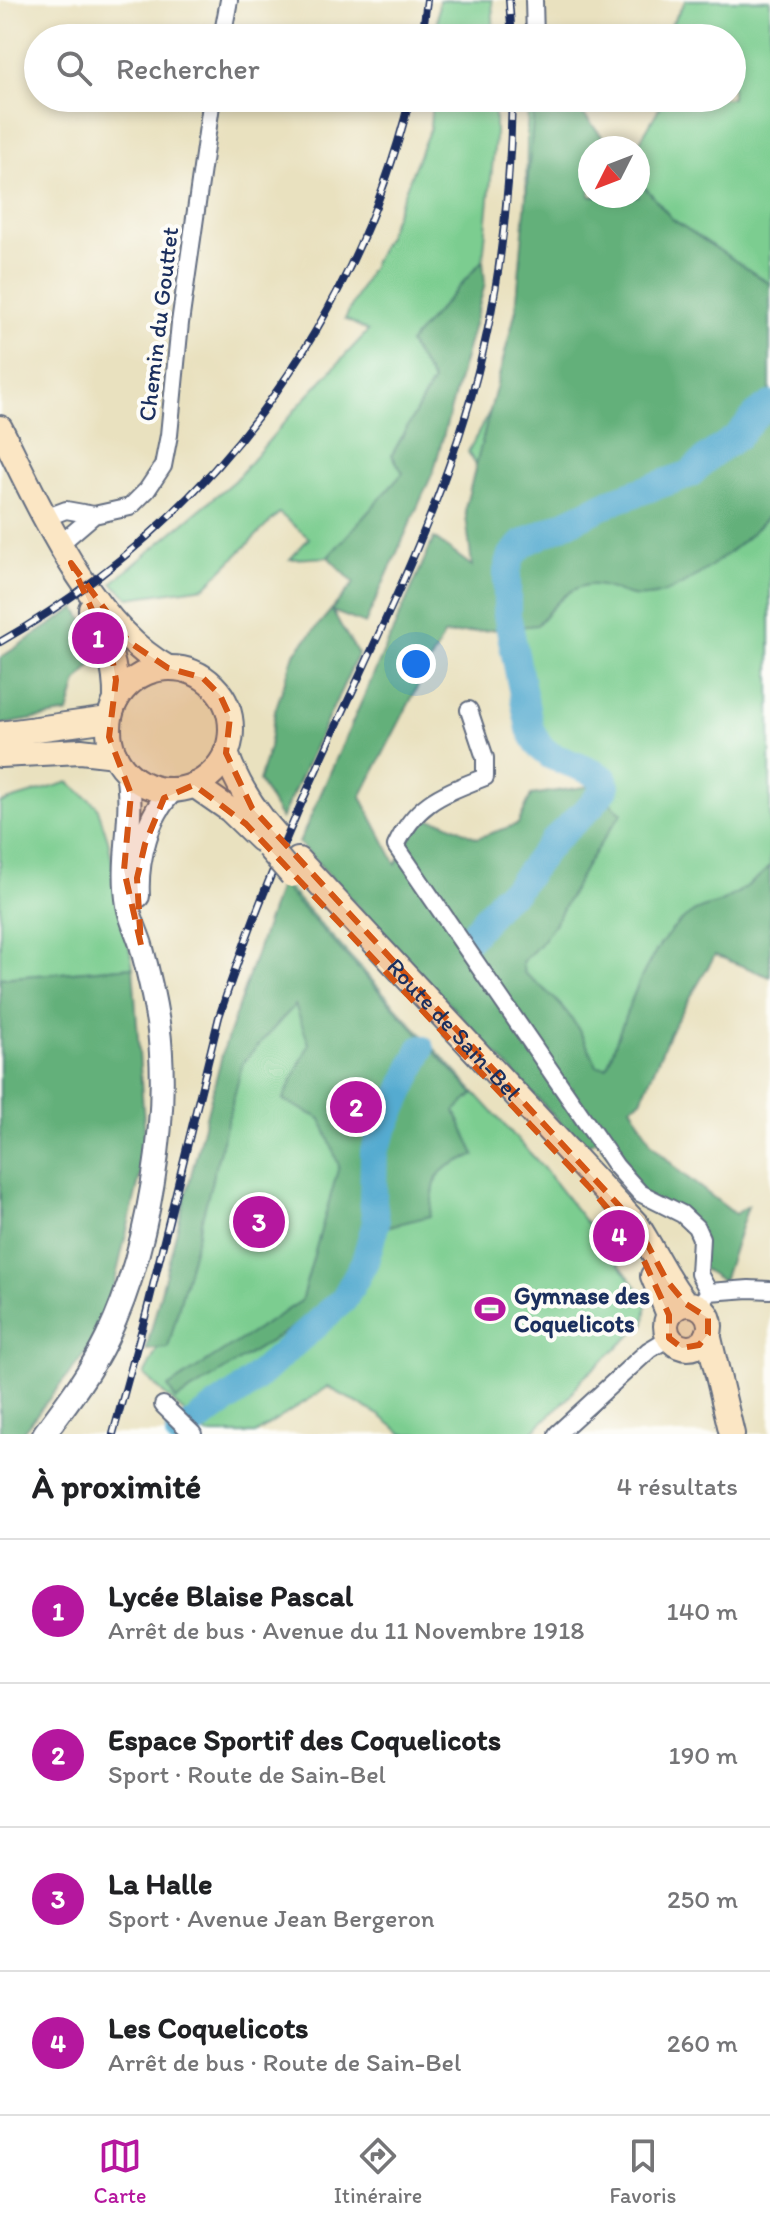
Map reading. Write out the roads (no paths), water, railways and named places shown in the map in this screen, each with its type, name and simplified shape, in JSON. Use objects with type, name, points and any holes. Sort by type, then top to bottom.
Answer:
[{"type":"main road","points":[[0,428],[65,553],[111,652],[116,680],[109,737],[121,763]]},
{"type":"main road","points":[[65,553],[122,634],[168,668]]},
{"type":"main road","points":[[0,734],[113,709],[138,677],[168,668],[192,672],[212,685],[230,717],[231,729],[226,753],[213,772],[184,788],[149,786],[121,763],[81,751],[0,755]]},
{"type":"main road","name":"Route de Sain-Bel","points":[[226,753],[252,808],[272,841],[295,868],[627,1229],[646,1262],[686,1311],[708,1318],[700,1341]]},
{"type":"main road","name":"Route de Sain-Bel","points":[[184,788],[230,810],[272,841]]},
{"type":"main road","points":[[686,1311],[677,1346],[700,1341]]},
{"type":"main road","points":[[700,1341],[720,1434]]},
{"type":"main road","points":[[700,1341],[732,1434]]},
{"type":"street","points":[[225,24],[229,0]]},
{"type":"street","points":[[534,0],[535,24]]},
{"type":"street","name":"Chemin du Gouttet","points":[[45,518],[66,510],[94,515],[130,507],[147,490],[163,466],[210,112]]},
{"type":"street","name":"Chemin du Gouttet","points":[[65,553],[94,515]]},
{"type":"street","points":[[469,710],[485,758],[485,777],[442,794],[417,812],[406,825],[396,846],[616,1166],[640,1193],[682,1214],[696,1227],[701,1238],[699,1274],[686,1311],[649,1350],[557,1434]]},
{"type":"street","points":[[44,1434],[75,1395],[108,1338],[128,1286],[154,1168],[161,1099],[161,1050],[154,999],[128,908],[124,870],[131,794],[121,763]]},
{"type":"street","points":[[141,945],[137,878],[145,844],[157,809],[184,788]]},
{"type":"street","points":[[686,1311],[749,1289],[770,1290]]},
{"type":"street","points":[[34,1434],[73,1385],[85,1376]]},
{"type":"street","points":[[163,1405],[193,1434]]},
{"type":"waterway","points":[[470,937],[503,898],[515,890],[552,842],[592,805],[606,787],[604,779],[551,756],[539,746],[530,729],[507,615],[507,571],[512,555],[524,543],[613,501],[690,474],[737,437],[757,414],[770,405]]},
{"type":"waterway","points":[[179,1434],[244,1388],[344,1299],[365,1261],[376,1222],[373,1201],[374,1151],[421,1049]]},
{"type":"railway","points":[[424,24],[427,0]]},
{"type":"railway","points":[[509,0],[511,24]]},
{"type":"railway","points":[[0,642],[75,594],[143,540],[206,479],[261,412],[310,341],[351,264],[385,183],[406,112]]},
{"type":"railway","points":[[113,1434],[146,1314],[219,1017],[230,985],[291,826],[417,548],[466,414],[486,336],[500,258],[511,112]]},
{"type":"place","name":"Lycée Blaise Pascal","points":[[98,638]]},
{"type":"place","name":"Espace Sportif des Coquelicots","points":[[356,1107]]},
{"type":"place","name":"La Halle","points":[[259,1222]]},
{"type":"place","name":"Les Coquelicots","points":[[619,1236]]},
{"type":"place","name":"Gymnase des Coquelicots","points":[[490,1309]]}]
